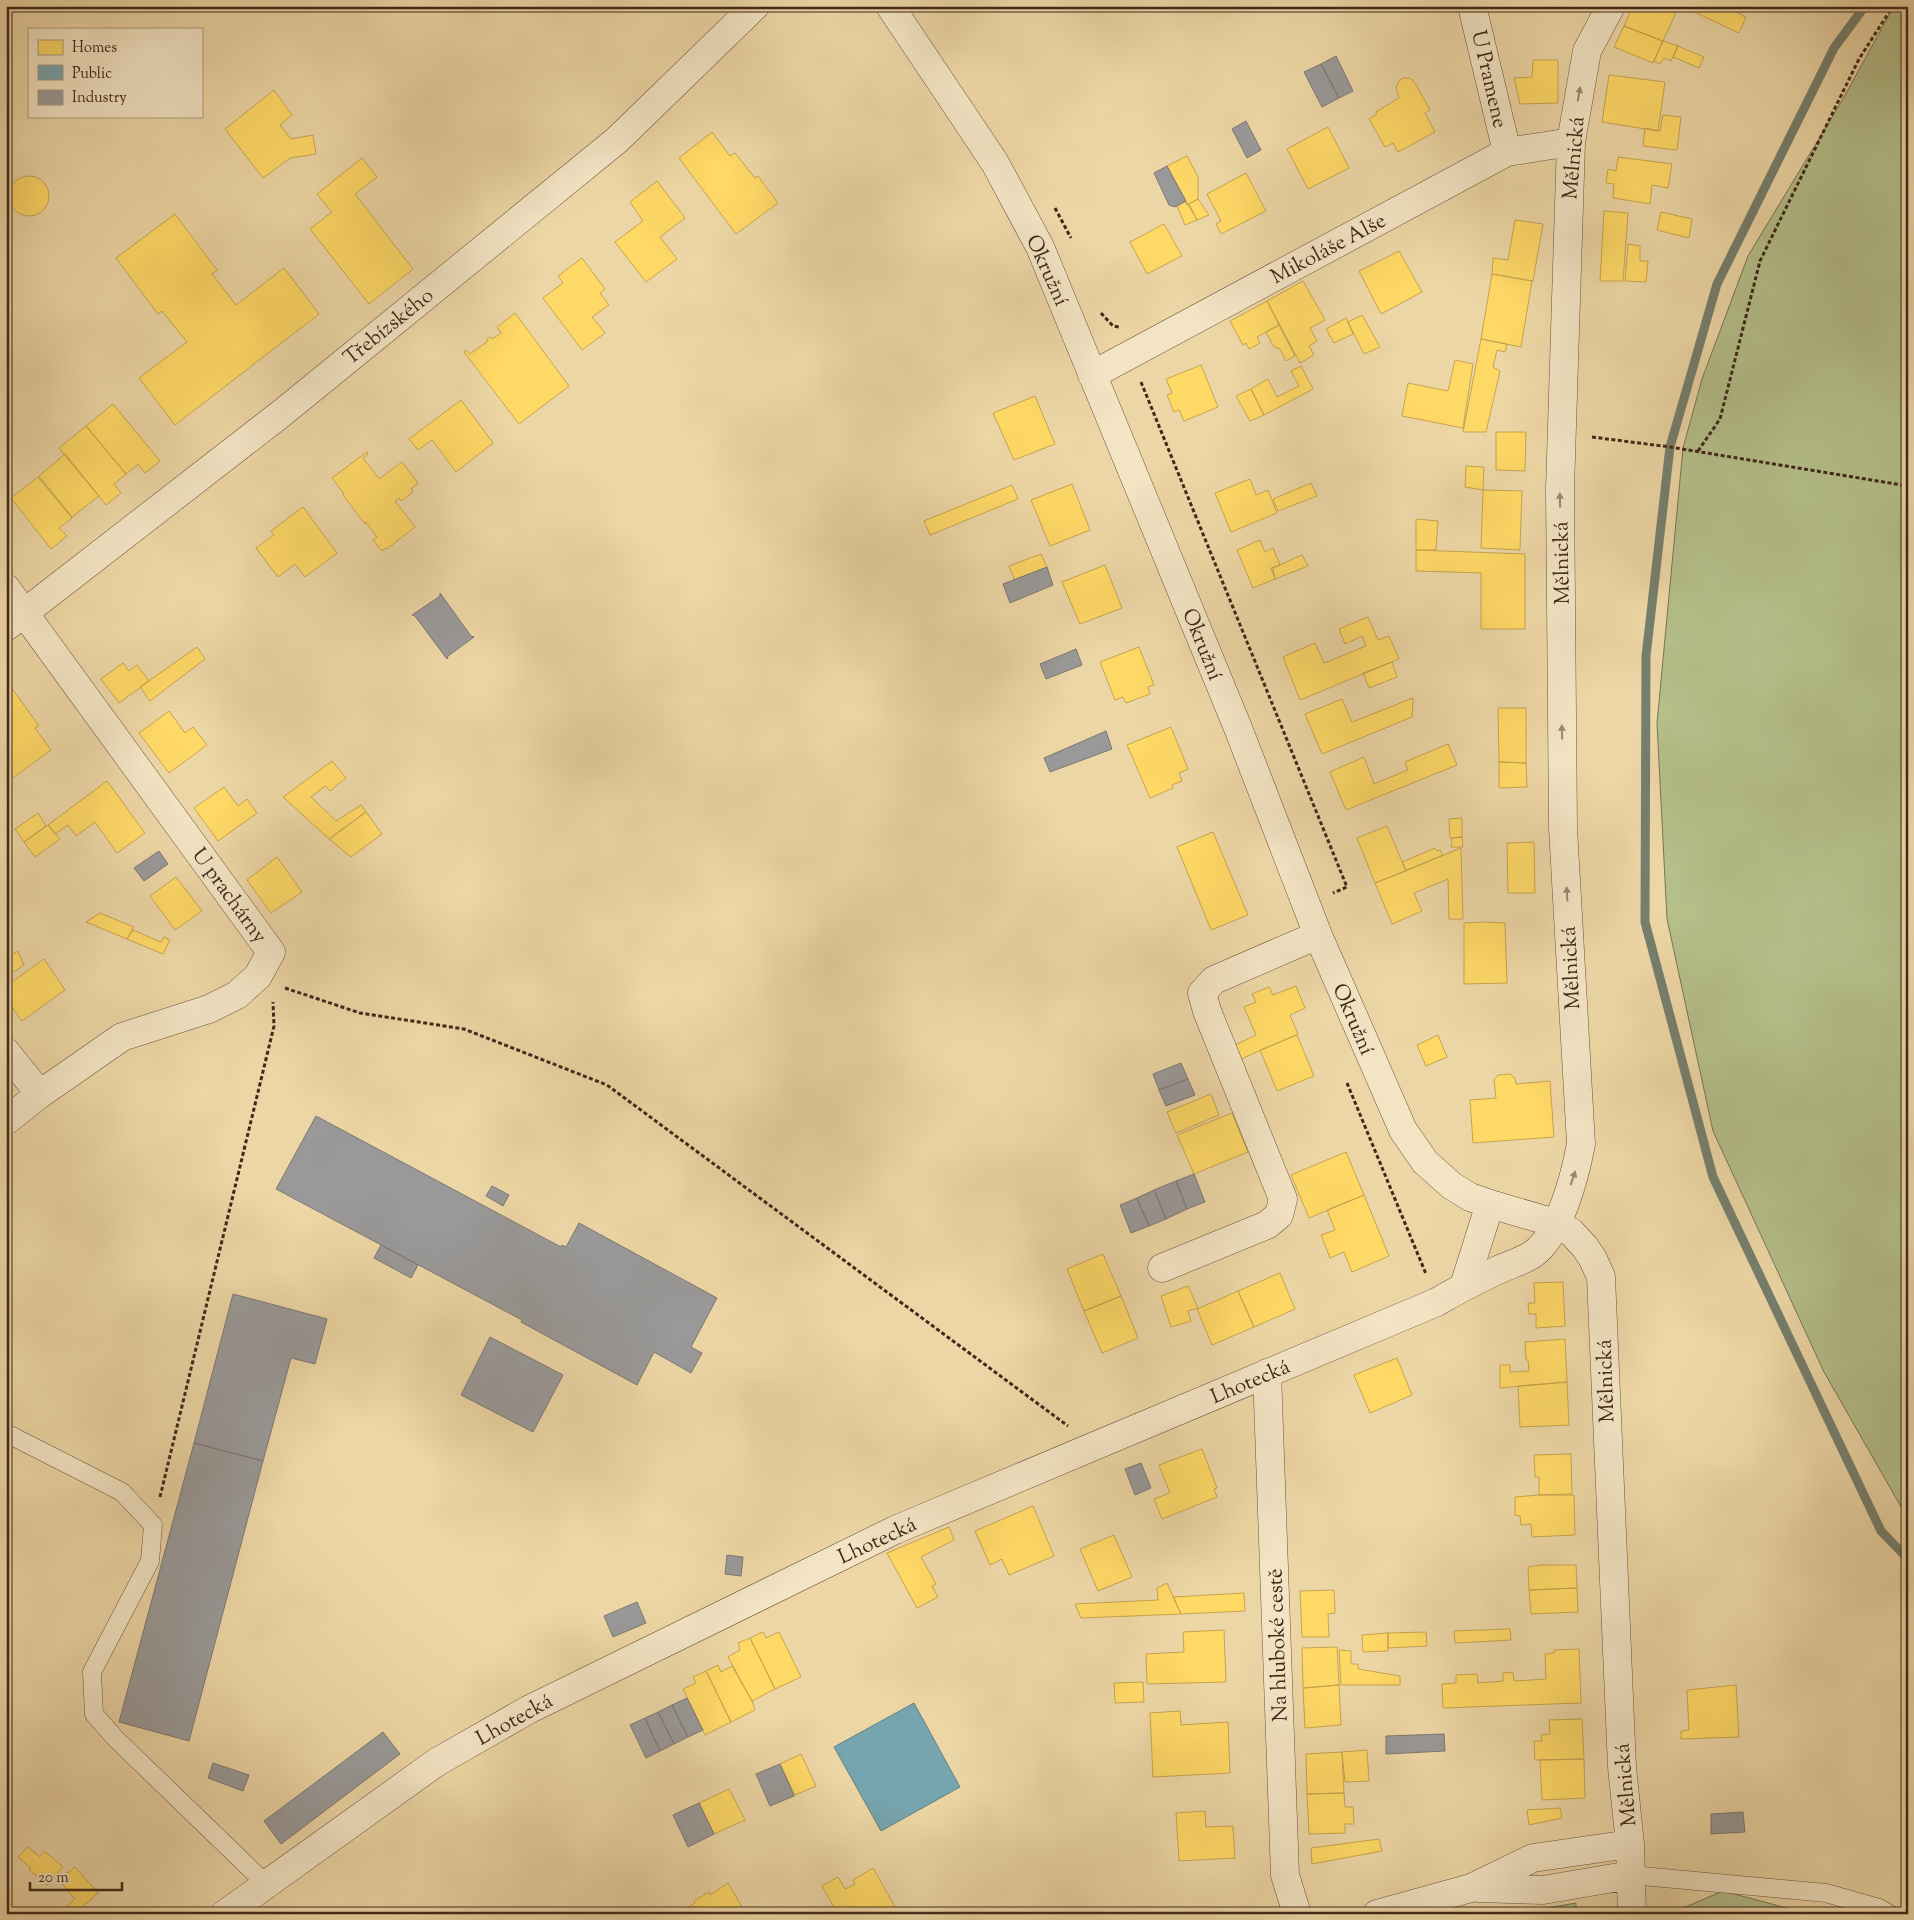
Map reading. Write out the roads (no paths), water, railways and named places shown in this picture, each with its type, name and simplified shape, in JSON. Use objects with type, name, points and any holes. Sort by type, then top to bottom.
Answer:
[{"type":"street","name":"Třebízského","points":[[16,620],[282,412],[617,140],[755,6]]},
{"type":"street","name":"Okružní","points":[[890,6],[995,163],[1040,247],[1238,728],[1318,935],[1403,1130],[1425,1162],[1452,1186],[1470,1197],[1557,1224]]},
{"type":"street","name":"U Pramene","points":[[1472,6],[1507,152]]},
{"type":"street","name":"Mělnická","points":[[1610,6],[1587,51],[1571,142],[1560,499],[1563,828],[1581,1144],[1577,1165],[1557,1224],[1571,1232],[1585,1247],[1593,1259],[1601,1278],[1622,1767],[1630,1844],[1632,1914]]},
{"type":"street","name":"Mikoláše Alše","points":[[1092,375],[1507,152],[1571,142]]},
{"type":"street","name":"U prachárny","points":[[6,588],[16,620],[271,952],[258,976],[237,995],[209,1009],[122,1038],[40,1094],[6,1121]]},
{"type":"street","points":[[1162,1268],[1267,1225],[1279,1214],[1283,1199],[1206,1011],[1202,993],[1214,980],[1318,935]]},
{"type":"street","points":[[6,1052],[40,1094]]},
{"type":"street","points":[[1464,1286],[1490,1204]]},
{"type":"street","name":"Lhotecká","points":[[225,1914],[437,1762],[528,1710],[896,1530],[1437,1302],[1464,1286],[1531,1255],[1548,1239],[1557,1224]]},
{"type":"street","name":"Na hluboké cestě","points":[[1268,1373],[1285,1875],[1297,1914]]},
{"type":"street","points":[[1377,1914],[1471,1888],[1533,1858],[1630,1844]]},
{"type":"street","points":[[1471,1888],[1543,1890],[1631,1875]]},
{"type":"lane","points":[[6,1433],[122,1492],[153,1525],[150,1561],[92,1672],[94,1714],[116,1739],[266,1884]]},
{"type":"lane","points":[[1631,1875],[1826,1893],[1879,1908],[1889,1914]]},
{"type":"waterway","points":[[1865,6],[1834,48],[1717,284],[1670,447],[1646,656],[1645,922],[1713,1177],[1881,1531],[1908,1559]]}]
